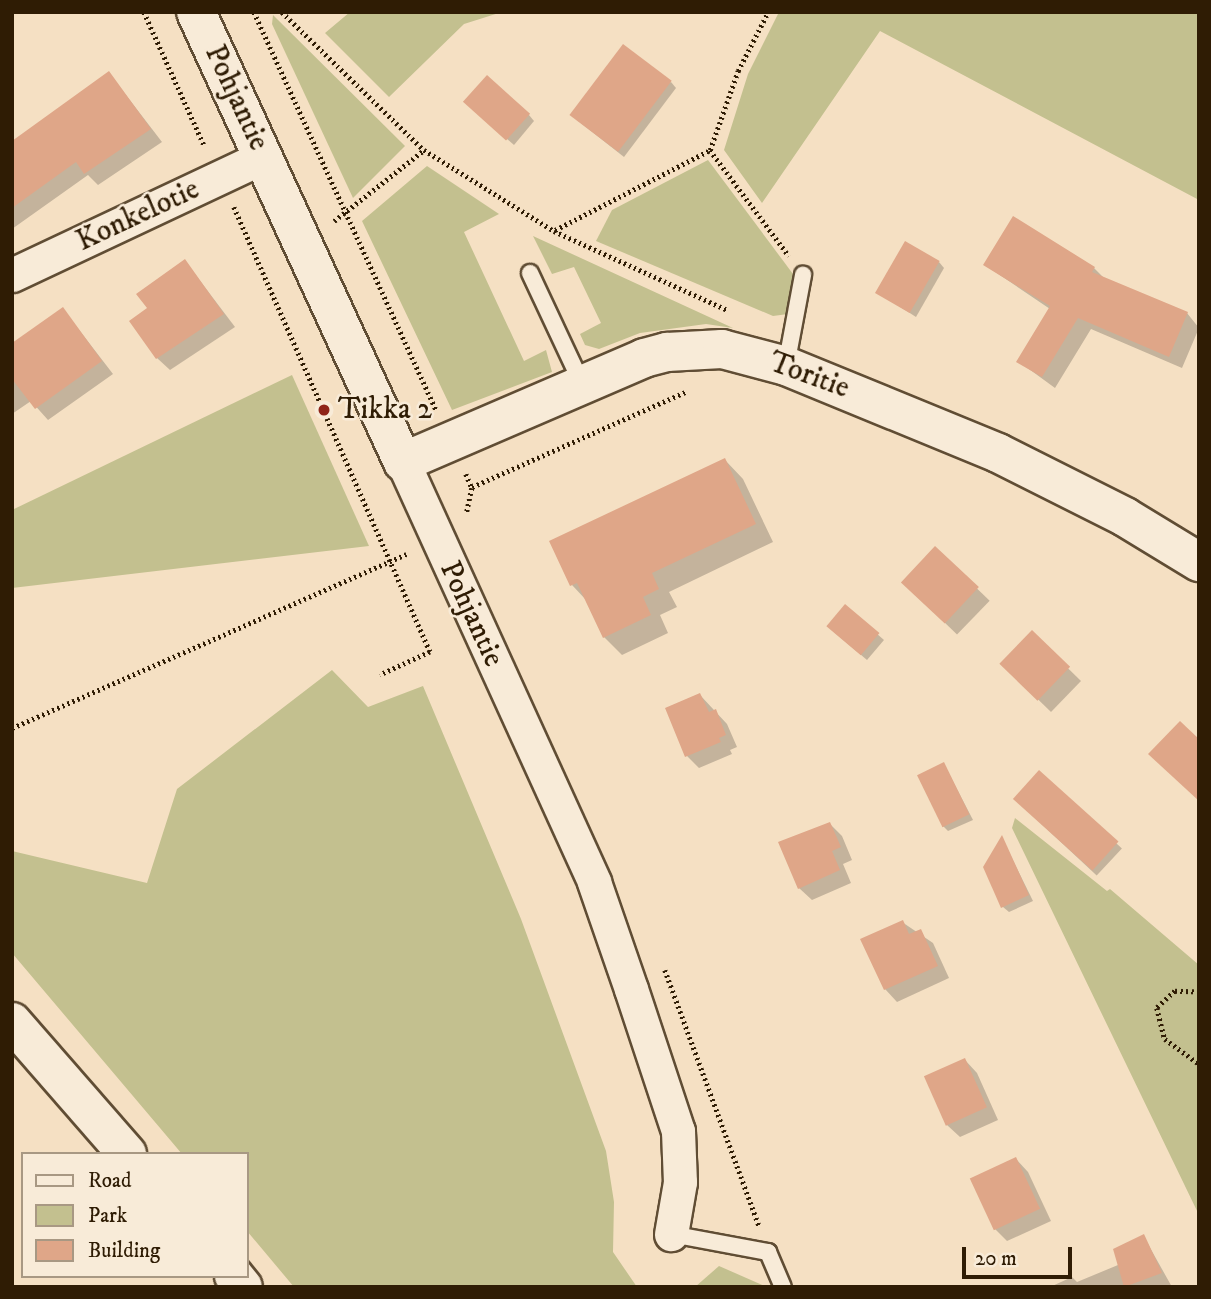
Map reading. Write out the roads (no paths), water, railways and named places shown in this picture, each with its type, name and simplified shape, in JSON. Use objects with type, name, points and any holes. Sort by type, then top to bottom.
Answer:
[{"type":"street","name":"Pohjantie","points":[[197,12],[594,882],[678,1131],[680,1182],[671,1234]]},
{"type":"street","name":"Konkelotie","points":[[12,275],[263,157]]},
{"type":"street","name":"Toritie","points":[[402,462],[581,382],[644,358],[692,349],[722,349],[786,366],[998,453],[1125,517],[1199,562]]},
{"type":"street","points":[[12,1023],[125,1152]]},
{"type":"lane","points":[[530,273],[581,382]]},
{"type":"lane","points":[[786,366],[803,275]]},
{"type":"lane","points":[[671,1234],[768,1252],[783,1287]]},
{"type":"place","name":"Tikka 2","points":[[324,410]]}]
